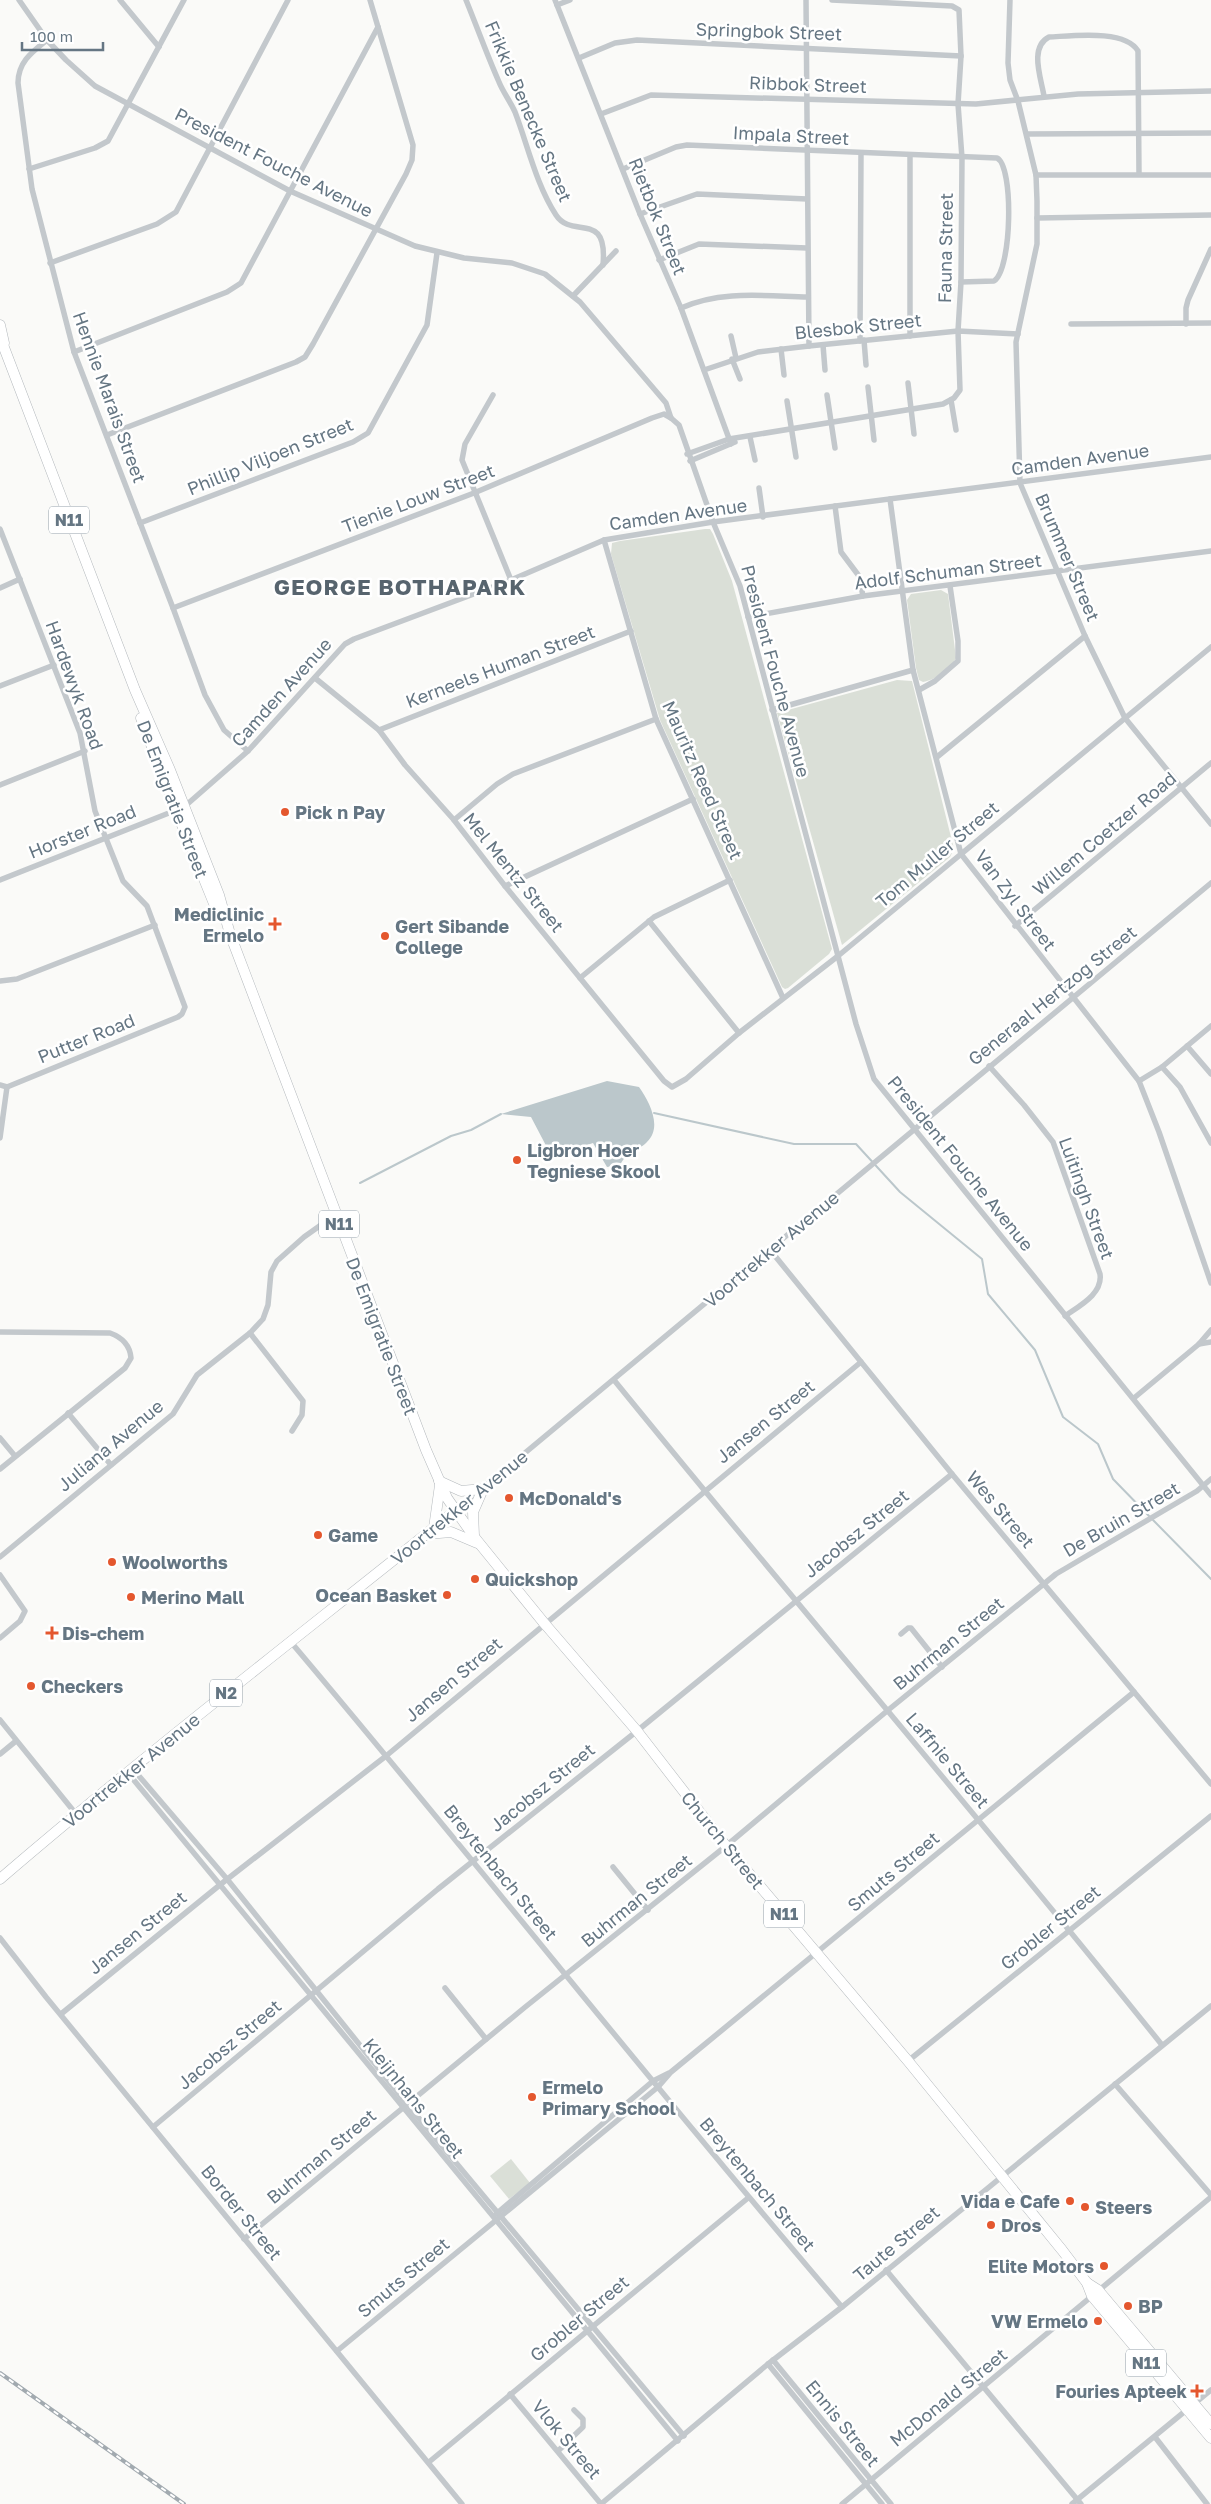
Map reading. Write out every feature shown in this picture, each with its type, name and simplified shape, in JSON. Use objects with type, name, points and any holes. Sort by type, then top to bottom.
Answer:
[{"type":"highway","name":"De Emigratie Street","points":[[0,325],[5,349]]},
{"type":"highway","name":"De Emigratie Street","points":[[0,337],[180,808],[219,917],[230,934],[335,1215],[440,1482],[455,1511]]},
{"type":"highway","points":[[424,1535],[452,1532],[478,1541],[473,1512],[483,1489],[461,1491],[440,1482],[434,1528]]},
{"type":"highway","name":"Voortrekker Avenue","points":[[0,1878],[290,1641],[455,1511]]},
{"type":"highway","name":"Church Street","points":[[455,1511],[544,1623],[637,1731],[726,1846],[908,2061],[1095,2293],[1191,2407],[1211,2438]]},
{"type":"highway","name":"Church Street","points":[[1191,2407],[1211,2424]]},
{"type":"street","name":"President Fouche Avenue","points":[[19,0],[47,40],[84,78],[128,106],[211,147],[290,191],[374,229],[436,253],[533,268],[545,274],[574,296],[666,403],[672,418],[679,425],[690,461],[713,522],[740,586],[871,1073],[877,1084],[913,1129],[1134,1398],[1211,1495]]},
{"type":"street","points":[[120,0],[159,47]]},
{"type":"street","points":[[29,169],[104,144],[112,135],[184,0]]},
{"type":"street","points":[[50,263],[157,224],[170,216],[187,194],[288,0]]},
{"type":"street","points":[[107,435],[302,360],[313,344],[412,160],[413,144],[370,0]]},
{"type":"street","name":"Frikkie Benecke Street","points":[[466,0],[498,81],[514,112],[540,183],[556,216],[565,224],[593,229],[598,234],[604,249],[603,264]]},
{"type":"street","points":[[556,3],[570,0]]},
{"type":"street","points":[[806,0],[809,346]]},
{"type":"street","name":"Fauna Street","points":[[832,0],[956,7],[959,10],[961,19],[961,56],[958,104],[962,158],[961,282],[958,331],[960,390],[951,400]]},
{"type":"street","name":"Brummer Street","points":[[1010,0],[1008,63],[1010,80],[1018,101],[1036,175],[1037,218],[1033,265],[1016,348],[1020,482],[1085,636],[1125,718],[1211,824]]},
{"type":"street","name":"Rietbok Street","points":[[556,3],[640,214],[681,308],[730,441]]},
{"type":"street","points":[[74,352],[238,286],[252,264],[378,27]]},
{"type":"street","points":[[1044,96],[1039,72],[1039,49],[1040,43],[1049,37],[1105,36],[1121,38],[1135,46],[1138,51],[1139,174]]},
{"type":"street","name":"Hennie Marais Street","points":[[47,40],[25,59],[18,74],[29,169],[50,263],[74,352],[213,713],[224,730],[248,751]]},
{"type":"street","name":"Springbok Street","points":[[579,58],[615,44],[637,40],[961,56]]},
{"type":"street","name":"Ribbok Street","points":[[601,114],[651,95],[958,104],[1018,101],[1044,96],[1211,91]]},
{"type":"street","points":[[1026,134],[1211,134]]},
{"type":"street","name":"Impala Street","points":[[623,169],[676,147],[687,145],[910,156],[997,158],[1004,164],[1007,180],[1008,237],[1006,258],[998,278],[989,282],[961,282]]},
{"type":"street","points":[[861,153],[862,341],[866,365]]},
{"type":"street","points":[[910,156],[910,336]]},
{"type":"street","points":[[1036,175],[1211,175]]},
{"type":"street","points":[[640,214],[697,194],[807,199]]},
{"type":"street","points":[[1037,218],[1211,215]]},
{"type":"street","points":[[659,260],[699,244],[807,248]]},
{"type":"street","points":[[1186,324],[1188,300],[1211,249]]},
{"type":"street","points":[[574,296],[616,251]]},
{"type":"street","name":"Phillip Viljoen Street","points":[[140,523],[353,442],[368,433],[427,325],[436,253]]},
{"type":"street","points":[[681,308],[704,298],[731,295],[808,297]]},
{"type":"street","points":[[1071,324],[1211,323]]},
{"type":"street","name":"Blesbok Street","points":[[704,370],[758,352],[781,349],[958,331],[1018,334]]},
{"type":"street","points":[[730,336],[740,379]]},
{"type":"street","points":[[823,345],[825,370]]},
{"type":"street","points":[[781,349],[784,375]]},
{"type":"street","points":[[908,383],[914,434]]},
{"type":"street","points":[[868,387],[874,440]]},
{"type":"street","points":[[494,395],[462,452],[462,460],[511,580]]},
{"type":"street","points":[[827,395],[836,448]]},
{"type":"street","points":[[688,454],[747,437],[912,410],[943,404],[951,400],[956,430]]},
{"type":"street","points":[[787,401],[796,457]]},
{"type":"street","name":"Tienie Louw Street","points":[[173,608],[474,493],[652,418],[664,414],[672,418]]},
{"type":"street","points":[[747,437],[755,460]]},
{"type":"street","points":[[690,461],[730,441]]},
{"type":"street","name":"Camden Avenue","points":[[180,808],[248,751],[345,644],[511,580],[604,540],[713,522],[763,517],[1211,456]]},
{"type":"street","points":[[760,488],[763,517]]},
{"type":"street","name":"Van Zyl Street","points":[[890,500],[913,670],[961,854],[1072,998],[1139,1081],[1159,1132],[1211,1282]]},
{"type":"street","points":[[835,506],[842,552],[859,576],[863,596]]},
{"type":"street","name":"Hardewyk Road","points":[[0,529],[78,726],[85,751],[92,801],[106,839],[123,881],[146,903],[185,1004],[182,1014]]},
{"type":"street","name":"Mauritz Reed Street","points":[[604,540],[632,631],[656,719],[783,998]]},
{"type":"street","name":"Adolf Schuman Street","points":[[748,617],[863,596],[1058,573],[1211,552]]},
{"type":"street","points":[[0,588],[20,579]]},
{"type":"street","points":[[918,690],[935,681],[958,661],[958,641],[950,586]]},
{"type":"street","name":"Kerneels Human Street","points":[[379,730],[632,631]]},
{"type":"street","points":[[937,757],[1085,636]]},
{"type":"street","name":"Tom Muller Street","points":[[681,1083],[739,1033],[838,956],[1211,647]]},
{"type":"street","points":[[0,686],[54,665]]},
{"type":"street","points":[[772,710],[913,670]]},
{"type":"street","name":"Mel Mentz Street","points":[[315,678],[379,730],[405,765],[454,820],[505,886],[668,1086],[674,1087],[681,1083]]},
{"type":"street","points":[[454,820],[513,774],[656,719]]},
{"type":"street","points":[[0,784],[85,751]]},
{"type":"street","name":"Willem Coetzer Road","points":[[1016,926],[1211,763]]},
{"type":"street","points":[[505,886],[693,799]]},
{"type":"street","name":"Horster Road","points":[[0,880],[180,808]]},
{"type":"street","points":[[580,978],[649,921],[730,880]]},
{"type":"street","name":"Generaal Hertzog Street","points":[[913,1129],[1211,883]]},
{"type":"street","points":[[649,921],[739,1033]]},
{"type":"street","points":[[0,981],[17,979],[155,925]]},
{"type":"street","name":"Putter Road","points":[[3,1086],[182,1014]]},
{"type":"street","points":[[1139,1081],[1162,1067],[1211,1026]]},
{"type":"street","points":[[1187,1046],[1211,1074]]},
{"type":"street","name":"Luitingh Street","points":[[989,1066],[1024,1105],[1053,1142],[1100,1274],[1097,1290],[1066,1316]]},
{"type":"street","points":[[1162,1067],[1180,1087],[1211,1143]]},
{"type":"street","points":[[0,1138],[3,1086]]},
{"type":"street","name":"Voortrekker Avenue","points":[[455,1511],[771,1251],[913,1129]]},
{"type":"street","name":"Juliana Avenue","points":[[0,1557],[169,1418],[197,1375],[250,1333],[263,1319],[267,1311],[271,1272],[277,1260],[304,1237],[335,1215]]},
{"type":"street","name":"Wes Street","points":[[771,1251],[952,1474],[1211,1784]]},
{"type":"street","points":[[1134,1398],[1199,1344],[1211,1330]]},
{"type":"street","points":[[0,1332],[106,1332],[120,1338],[129,1350],[131,1358],[125,1368],[0,1469]]},
{"type":"street","points":[[250,1333],[302,1399],[304,1411],[292,1431]]},
{"type":"street","points":[[1199,1344],[1211,1342]]},
{"type":"street","name":"Jansen Street","points":[[60,2014],[227,1879],[386,1756],[861,1362]]},
{"type":"street","name":"Laffnie Street","points":[[614,1380],[796,1602],[979,1819],[1162,2045]]},
{"type":"street","points":[[68,1414],[111,1465]]},
{"type":"street","points":[[0,1438],[15,1456]]},
{"type":"street","name":"Jacobsz Street","points":[[153,2127],[474,1861],[637,1731],[952,1474]]},
{"type":"street","name":"De Bruin Street","points":[[1045,1584],[1056,1574],[1147,1522],[1204,1486],[1211,1479]]},
{"type":"street","points":[[0,1575],[22,1605],[24,1614],[17,1624],[0,1638]]},
{"type":"street","name":"Buhrman Street","points":[[244,2239],[486,2039],[726,1846],[887,1711],[1045,1584]]},
{"type":"street","points":[[901,1634],[911,1628],[942,1667]]},
{"type":"street","name":"Breytenbach Street","points":[[290,1641],[474,1861],[748,2198],[842,2307]]},
{"type":"street","name":"Smuts Street","points":[[497,2217],[658,2087],[671,2072],[1134,1692]]},
{"type":"street","points":[[0,1720],[76,1814]]},
{"type":"street","points":[[0,1754],[16,1740]]},
{"type":"street","name":"Kleijnhans Street","points":[[131,1771],[227,1879],[404,2106]]},
{"type":"street","name":"Kleijnhans Street","points":[[131,1771],[311,1995],[497,2217],[678,2441]]},
{"type":"street","name":"Grobler Street","points":[[908,2061],[1211,1816]]},
{"type":"street","points":[[613,1867],[648,1910]]},
{"type":"street","name":"Border Street","points":[[0,1938],[60,2014],[462,2504]]},
{"type":"street","points":[[445,1988],[486,2039]]},
{"type":"street","name":"Taute Street","points":[[601,2504],[1000,2175],[1211,2006]]},
{"type":"street","name":"Smuts Street","points":[[337,2351],[488,2225],[653,2081],[671,2072]]},
{"type":"street","points":[[1115,2084],[1211,2196]]},
{"type":"street","name":"McDonald Street","points":[[842,2504],[984,2388],[1211,2196]]},
{"type":"street","name":"Grobler Street","points":[[429,2462],[748,2198]]},
{"type":"street","points":[[886,2270],[1076,2503],[1211,2390]]},
{"type":"street","name":"Kleijnhans Street","points":[[589,2329],[684,2436]]},
{"type":"street","name":"Ennis Street","points":[[771,2362],[891,2504]]},
{"type":"street","name":"Ennis Street","points":[[771,2362],[882,2504]]},
{"type":"street","name":"Vlok Street","points":[[510,2394],[601,2504]]},
{"type":"street","points":[[558,2451],[584,2426],[583,2419],[574,2410]]},
{"type":"street","points":[[1155,2437],[1206,2502],[1211,2495]]},
{"type":"shaded area","points":[[710,529],[713,534],[732,581],[832,949],[829,954],[785,989],[782,987],[660,720],[611,554],[612,543]]},
{"type":"shaded area","points":[[941,590],[948,594],[956,658],[942,673],[933,679],[923,682],[919,680],[916,668],[907,600],[911,594]]},
{"type":"shaded area","points":[[897,680],[912,681],[954,849],[950,857],[842,945],[777,713]]},
{"type":"shaded area","points":[[607,1081],[639,1087],[647,1099],[653,1114],[654,1129],[652,1136],[647,1142],[626,1156],[620,1165],[607,1167],[593,1143],[552,1157],[531,1117],[501,1114]]},
{"type":"shaded area","points":[[511,2159],[530,2183],[509,2199],[490,2176]]},
{"type":"waterway","points":[[654,1113],[794,1144],[856,1144],[900,1192],[982,1259],[988,1294],[1035,1350],[1063,1417],[1098,1444],[1113,1479],[1149,1516]]},
{"type":"waterway","points":[[360,1183],[451,1136],[471,1130],[501,1114]]},
{"type":"waterway","points":[[1153,1520],[1211,1579]]},
{"type":"railway","points":[[0,2373],[184,2504]]},
{"type":"place","name":"Pick n Pay","points":[[285,812]]},
{"type":"place","name":"Mediclinic Ermelo","points":[[275,924]]},
{"type":"place","name":"Gert Sibande College","points":[[385,936]]},
{"type":"place","name":"Ligbron Hoer Tegniese Skool","points":[[517,1160]]},
{"type":"place","name":"McDonald's","points":[[509,1498]]},
{"type":"place","name":"Game","points":[[318,1535]]},
{"type":"place","name":"Woolworths","points":[[112,1562]]},
{"type":"place","name":"Quickshop","points":[[475,1579]]},
{"type":"place","name":"Ocean Basket","points":[[447,1595]]},
{"type":"place","name":"Merino Mall","points":[[131,1597]]},
{"type":"place","name":"Dis-chem","points":[[52,1633]]},
{"type":"place","name":"Checkers","points":[[31,1686]]},
{"type":"place","name":"Ermelo Primary School","points":[[532,2097]]},
{"type":"place","name":"Vida e Cafe","points":[[1070,2201]]},
{"type":"place","name":"Steers","points":[[1085,2207]]},
{"type":"place","name":"Dros","points":[[991,2225]]},
{"type":"place","name":"Elite Motors","points":[[1104,2266]]},
{"type":"place","name":"BP","points":[[1128,2306]]},
{"type":"place","name":"VW Ermelo","points":[[1098,2321]]},
{"type":"place","name":"Fouries Apteek","points":[[1197,2391]]},
{"type":"district","name":"GEORGE BOTHAPARK","points":[[400,586]]}]
